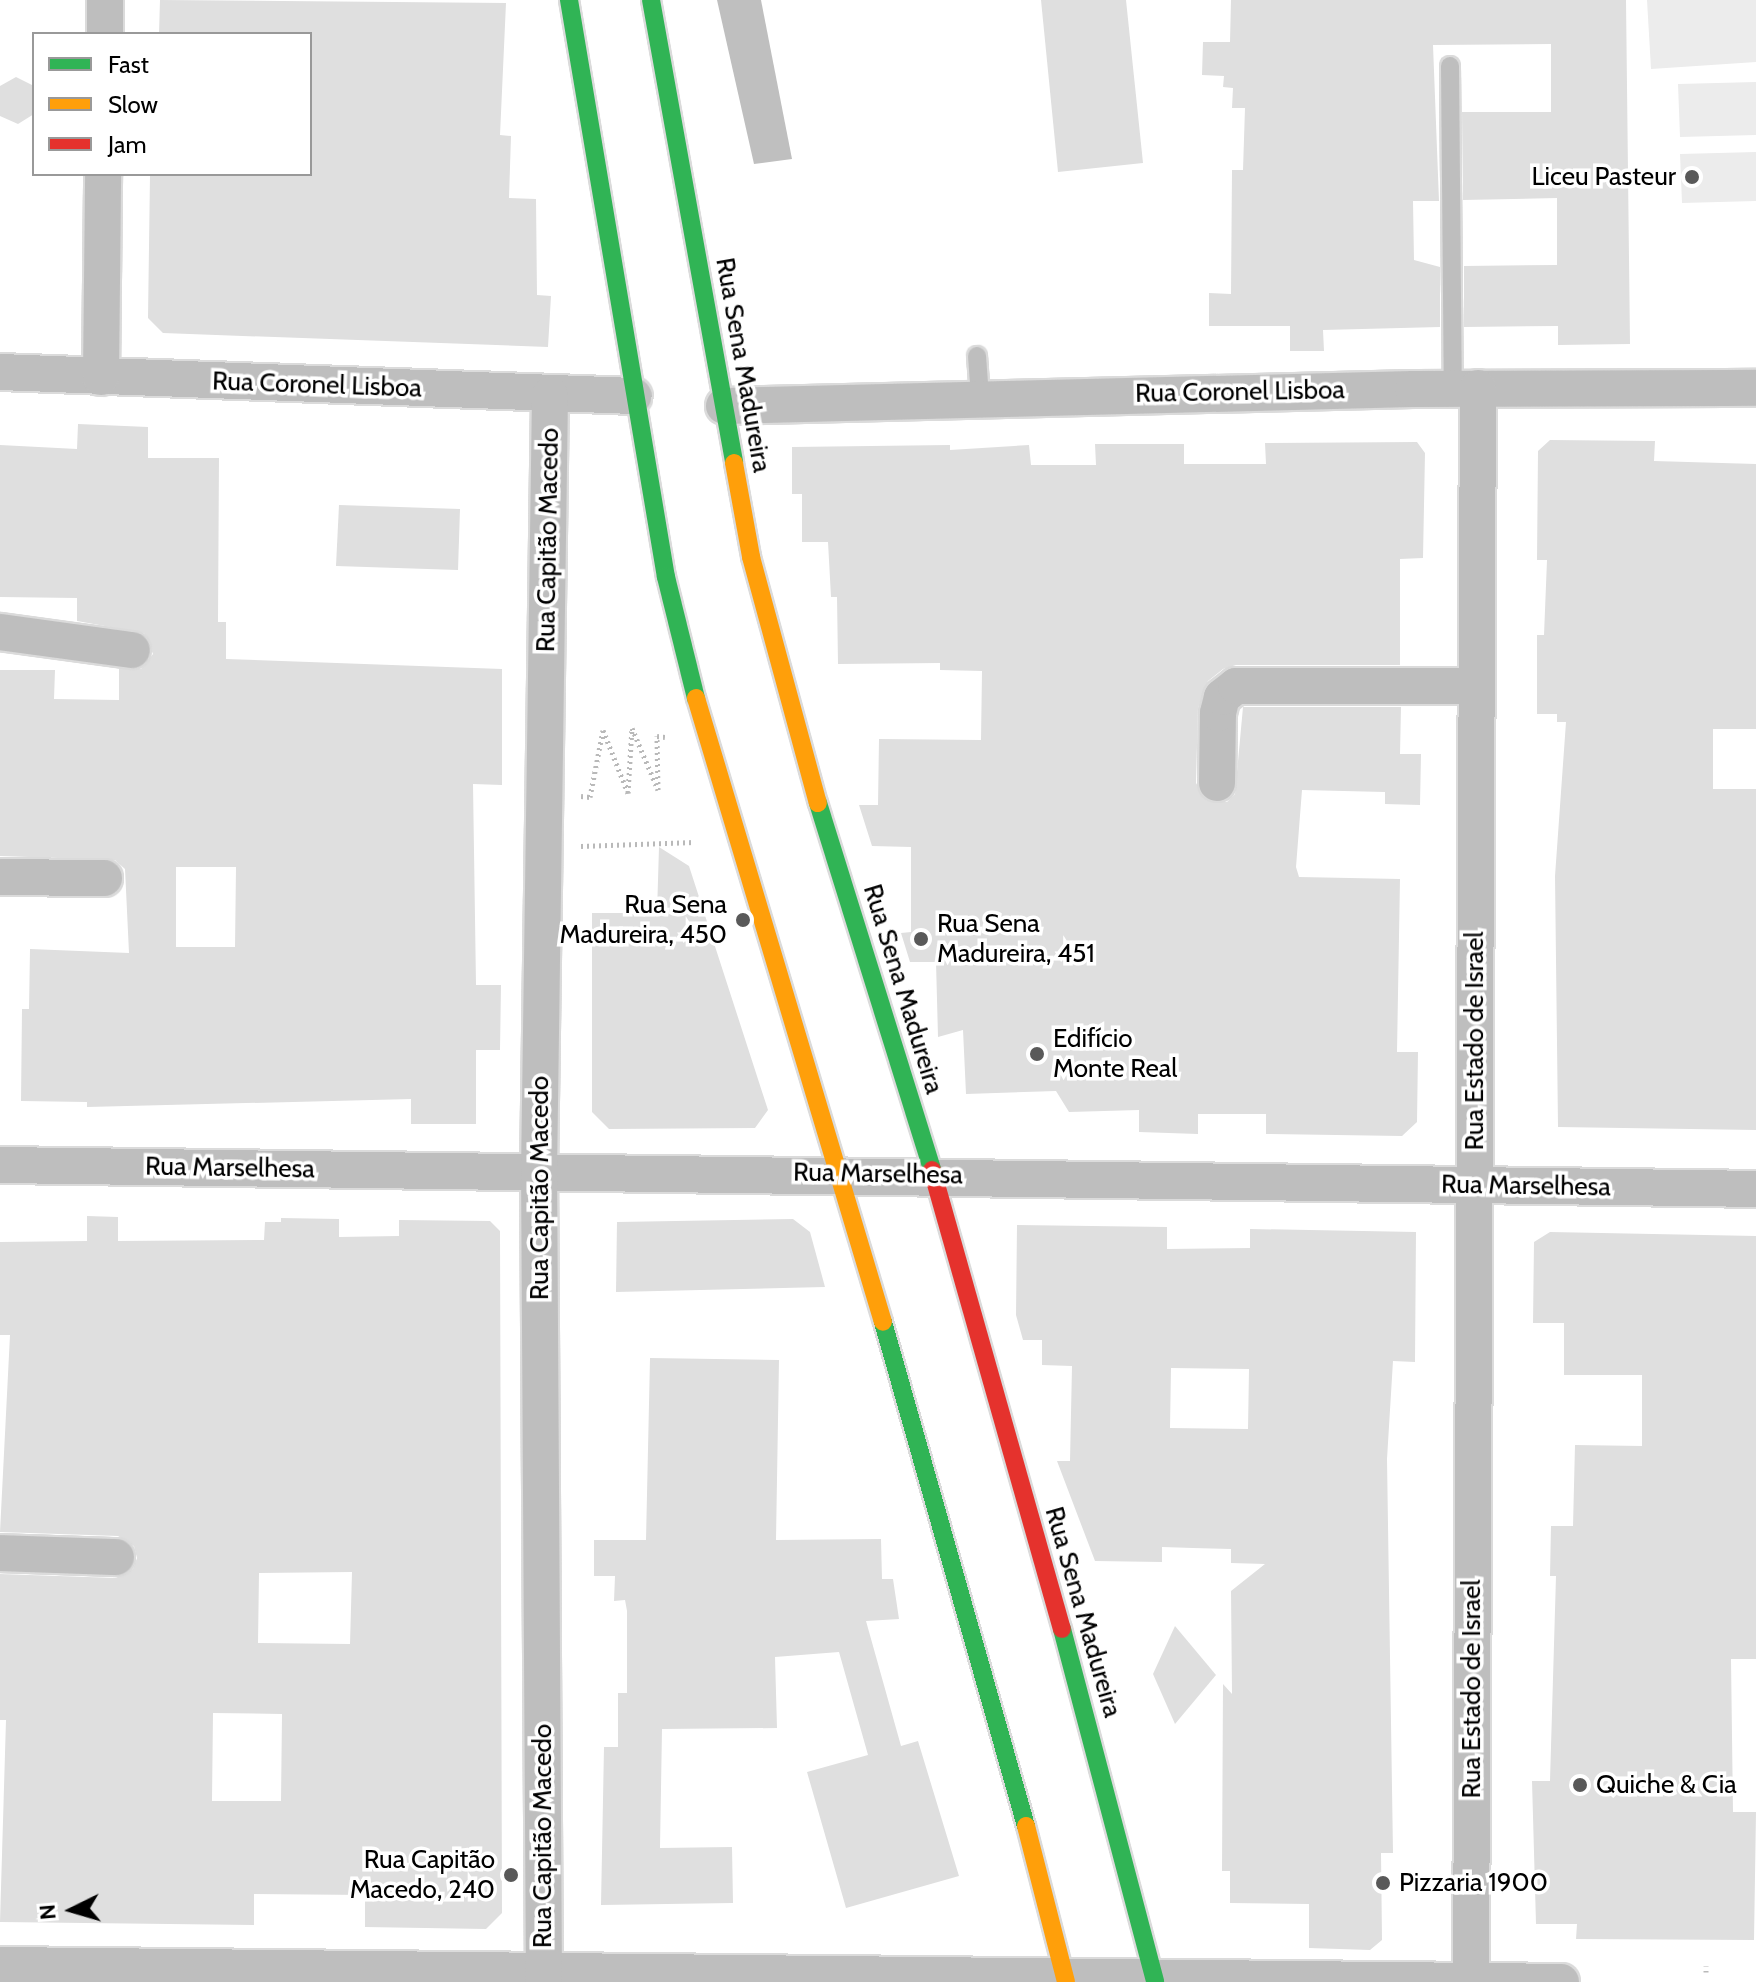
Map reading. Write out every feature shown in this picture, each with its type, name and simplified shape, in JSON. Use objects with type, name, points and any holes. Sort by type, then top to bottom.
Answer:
[{"type":"main road","points":[[569,0],[666,577],[695,695],[840,1173],[1008,1757],[1066,1981]]},
{"type":"main road","name":"Rua Sena Madureira","points":[[651,0],[751,557],[791,715],[934,1175],[1124,1850],[1155,1981]]},
{"type":"street","points":[[105,0],[105,32]]},
{"type":"street","points":[[101,377],[103,176]]},
{"type":"street","name":"Rua Coronel Lisboa","points":[[0,372],[634,396]]},
{"type":"street","name":"Rua Coronel Lisboa","points":[[724,406],[980,397],[1756,388]]},
{"type":"street","name":"Rua Estado de Israel","points":[[1466,389],[1477,686],[1471,1982]]},
{"type":"street","name":"Rua Capitão Macedo","points":[[544,1976],[539,1173],[550,395]]},
{"type":"street","points":[[0,632],[132,650]]},
{"type":"street","points":[[1217,783],[1218,713],[1222,697],[1236,686],[1477,686]]},
{"type":"street","points":[[0,877],[104,878]]},
{"type":"street","name":"Rua Marselhesa","points":[[0,1165],[539,1173],[840,1173],[1756,1189]]},
{"type":"street","points":[[0,1553],[116,1557]]},
{"type":"street","points":[[0,1965],[544,1976],[1561,1982]]},
{"type":"lane","points":[[1450,66],[1466,389]]},
{"type":"lane","points":[[977,356],[980,397]]},
{"type":"path","points":[[580,796],[590,797],[603,730],[628,793],[632,728],[658,790],[657,736],[668,737]]},
{"type":"path","points":[[580,846],[699,841]]},
{"type":"shaded area","points":[[717,0],[761,0],[792,159],[754,164]]},
{"type":"shaded area","points":[[1647,0],[1756,0],[1756,62],[1651,69]]},
{"type":"shaded area","points":[[1756,82],[1756,135],[1680,137],[1678,84]]},
{"type":"shaded area","points":[[1756,152],[1756,201],[1682,203],[1680,154]]},
{"type":"building","points":[[160,0],[506,3],[500,135],[511,136],[509,198],[536,199],[537,295],[551,296],[548,347],[163,333],[148,318],[150,176],[312,176],[312,32],[159,32]]},
{"type":"building","points":[[1041,0],[1126,0],[1143,163],[1058,172]]},
{"type":"building","points":[[1231,0],[1626,0],[1630,344],[1558,345],[1558,326],[1464,327],[1464,266],[1557,265],[1557,198],[1463,200],[1462,112],[1551,112],[1551,44],[1433,45],[1439,201],[1413,201],[1414,260],[1440,267],[1440,327],[1323,330],[1324,351],[1290,351],[1290,326],[1209,326],[1209,293],[1231,294],[1232,170],[1243,170],[1245,108],[1232,108],[1233,88],[1223,87],[1224,76],[1202,75],[1203,42],[1230,42]]},
{"type":"building","points":[[16,77],[32,85],[32,115],[18,124],[0,116],[0,86]]},
{"type":"building","points":[[78,424],[148,427],[148,458],[219,458],[218,622],[226,622],[226,659],[502,669],[502,785],[473,784],[476,985],[501,985],[500,1050],[476,1050],[476,1124],[411,1124],[411,1099],[87,1107],[87,1102],[21,1101],[22,1009],[29,1009],[30,949],[129,953],[125,869],[115,860],[0,856],[0,670],[55,670],[54,699],[119,700],[119,669],[141,669],[153,654],[144,633],[77,621],[77,598],[0,597],[0,445],[77,449]],"holes":[[[176,867],[236,867],[235,947],[176,947]]]},
{"type":"building","points":[[1550,440],[1655,441],[1654,461],[1756,464],[1756,729],[1713,729],[1713,789],[1756,789],[1756,1130],[1558,1127],[1555,876],[1566,722],[1557,722],[1557,714],[1537,714],[1537,635],[1544,635],[1547,560],[1537,560],[1538,451]]},
{"type":"building","points":[[1417,442],[1425,453],[1423,558],[1400,559],[1400,665],[1236,665],[1223,669],[1208,681],[1198,708],[1196,783],[1207,801],[1227,802],[1235,794],[1243,707],[1401,707],[1400,754],[1421,754],[1420,805],[1385,804],[1385,792],[1302,790],[1296,867],[1299,877],[1400,879],[1397,1052],[1418,1052],[1417,1122],[1402,1136],[1266,1134],[1266,1114],[1198,1114],[1198,1134],[1139,1132],[1139,1110],[1069,1112],[1056,1091],[966,1094],[963,1030],[938,1037],[936,962],[910,962],[901,933],[911,932],[911,847],[872,846],[859,805],[878,805],[879,739],[981,740],[982,671],[940,670],[940,663],[838,664],[837,597],[831,597],[828,542],[802,542],[802,494],[792,494],[792,447],[950,445],[950,450],[1029,445],[1031,465],[1096,465],[1095,444],[1184,444],[1184,464],[1266,464],[1265,443]]},
{"type":"building","points":[[339,505],[460,509],[458,570],[336,566]]},
{"type":"building","points":[[659,847],[689,866],[768,1110],[755,1128],[609,1129],[592,1112],[592,913],[657,913]]},
{"type":"building","points":[[87,1216],[118,1217],[118,1241],[264,1240],[265,1222],[281,1222],[281,1218],[339,1219],[339,1237],[399,1236],[399,1220],[490,1221],[500,1231],[502,1913],[486,1929],[365,1927],[365,1895],[254,1894],[254,1925],[0,1922],[6,1720],[0,1720],[0,1574],[116,1578],[133,1569],[137,1558],[134,1546],[118,1536],[0,1532],[10,1335],[0,1335],[0,1242],[87,1241]],"holes":[[[352,1572],[350,1644],[258,1643],[259,1573]],[[213,1713],[282,1714],[281,1801],[212,1801]]]},
{"type":"building","points":[[793,1219],[810,1232],[825,1287],[616,1292],[617,1222]]},
{"type":"building","points":[[1017,1225],[1167,1227],[1167,1249],[1250,1248],[1250,1229],[1416,1232],[1415,1362],[1393,1361],[1387,1459],[1393,1853],[1381,1853],[1382,1940],[1370,1950],[1309,1948],[1309,1904],[1230,1903],[1230,1871],[1222,1871],[1223,1684],[1232,1694],[1231,1591],[1265,1564],[1231,1563],[1231,1549],[1162,1547],[1162,1562],[1095,1561],[1057,1461],[1070,1461],[1072,1366],[1042,1365],[1042,1340],[1023,1340],[1016,1315]],"holes":[[[1171,1368],[1249,1369],[1248,1429],[1170,1428]]]},
{"type":"building","points":[[1550,1232],[1756,1236],[1756,1659],[1731,1659],[1733,1812],[1756,1812],[1754,1940],[1576,1939],[1577,1924],[1536,1924],[1532,1781],[1550,1781],[1556,1576],[1550,1576],[1551,1526],[1573,1526],[1575,1445],[1642,1446],[1642,1375],[1564,1375],[1564,1323],[1533,1323],[1534,1242]]},
{"type":"building","points":[[650,1358],[779,1360],[776,1540],[881,1539],[882,1579],[893,1579],[899,1619],[866,1621],[901,1746],[918,1741],[959,1876],[846,1908],[807,1772],[868,1755],[839,1652],[775,1657],[777,1728],[662,1729],[660,1848],[732,1847],[733,1903],[601,1905],[604,1747],[618,1747],[618,1693],[627,1693],[627,1611],[625,1600],[614,1601],[615,1576],[594,1576],[594,1540],[646,1540]]},
{"type":"building","points":[[1175,1626],[1216,1675],[1175,1724],[1153,1674]]},
{"type":"traffic: fast","points":[[569,0],[666,577],[696,698]]},
{"type":"traffic: fast","points":[[651,0],[734,463]]},
{"type":"traffic: fast","points":[[818,803],[932,1170]]},
{"type":"traffic: fast","points":[[883,1322],[1026,1826]]},
{"type":"traffic: fast","points":[[1062,1629],[1155,1982]]},
{"type":"traffic: slow","points":[[734,463],[751,557],[818,803]]},
{"type":"traffic: slow","points":[[696,698],[883,1322]]},
{"type":"traffic: slow","points":[[1026,1826],[1066,1982]]},
{"type":"traffic: jam","points":[[932,1170],[1062,1629]]},
{"type":"place","name":"Liceu Pasteur","points":[[1692,177]]},
{"type":"place","name":"Rua Sena Madureira, 450","points":[[743,920]]},
{"type":"place","name":"Rua Sena Madureira, 451","points":[[921,939]]},
{"type":"place","name":"Edifício Monte Real","points":[[1037,1054]]},
{"type":"place","name":"Quiche & Cia","points":[[1580,1785]]},
{"type":"place","name":"Rua Capitão Macedo, 240","points":[[511,1875]]},
{"type":"place","name":"Pizzaria 1900","points":[[1383,1883]]}]
